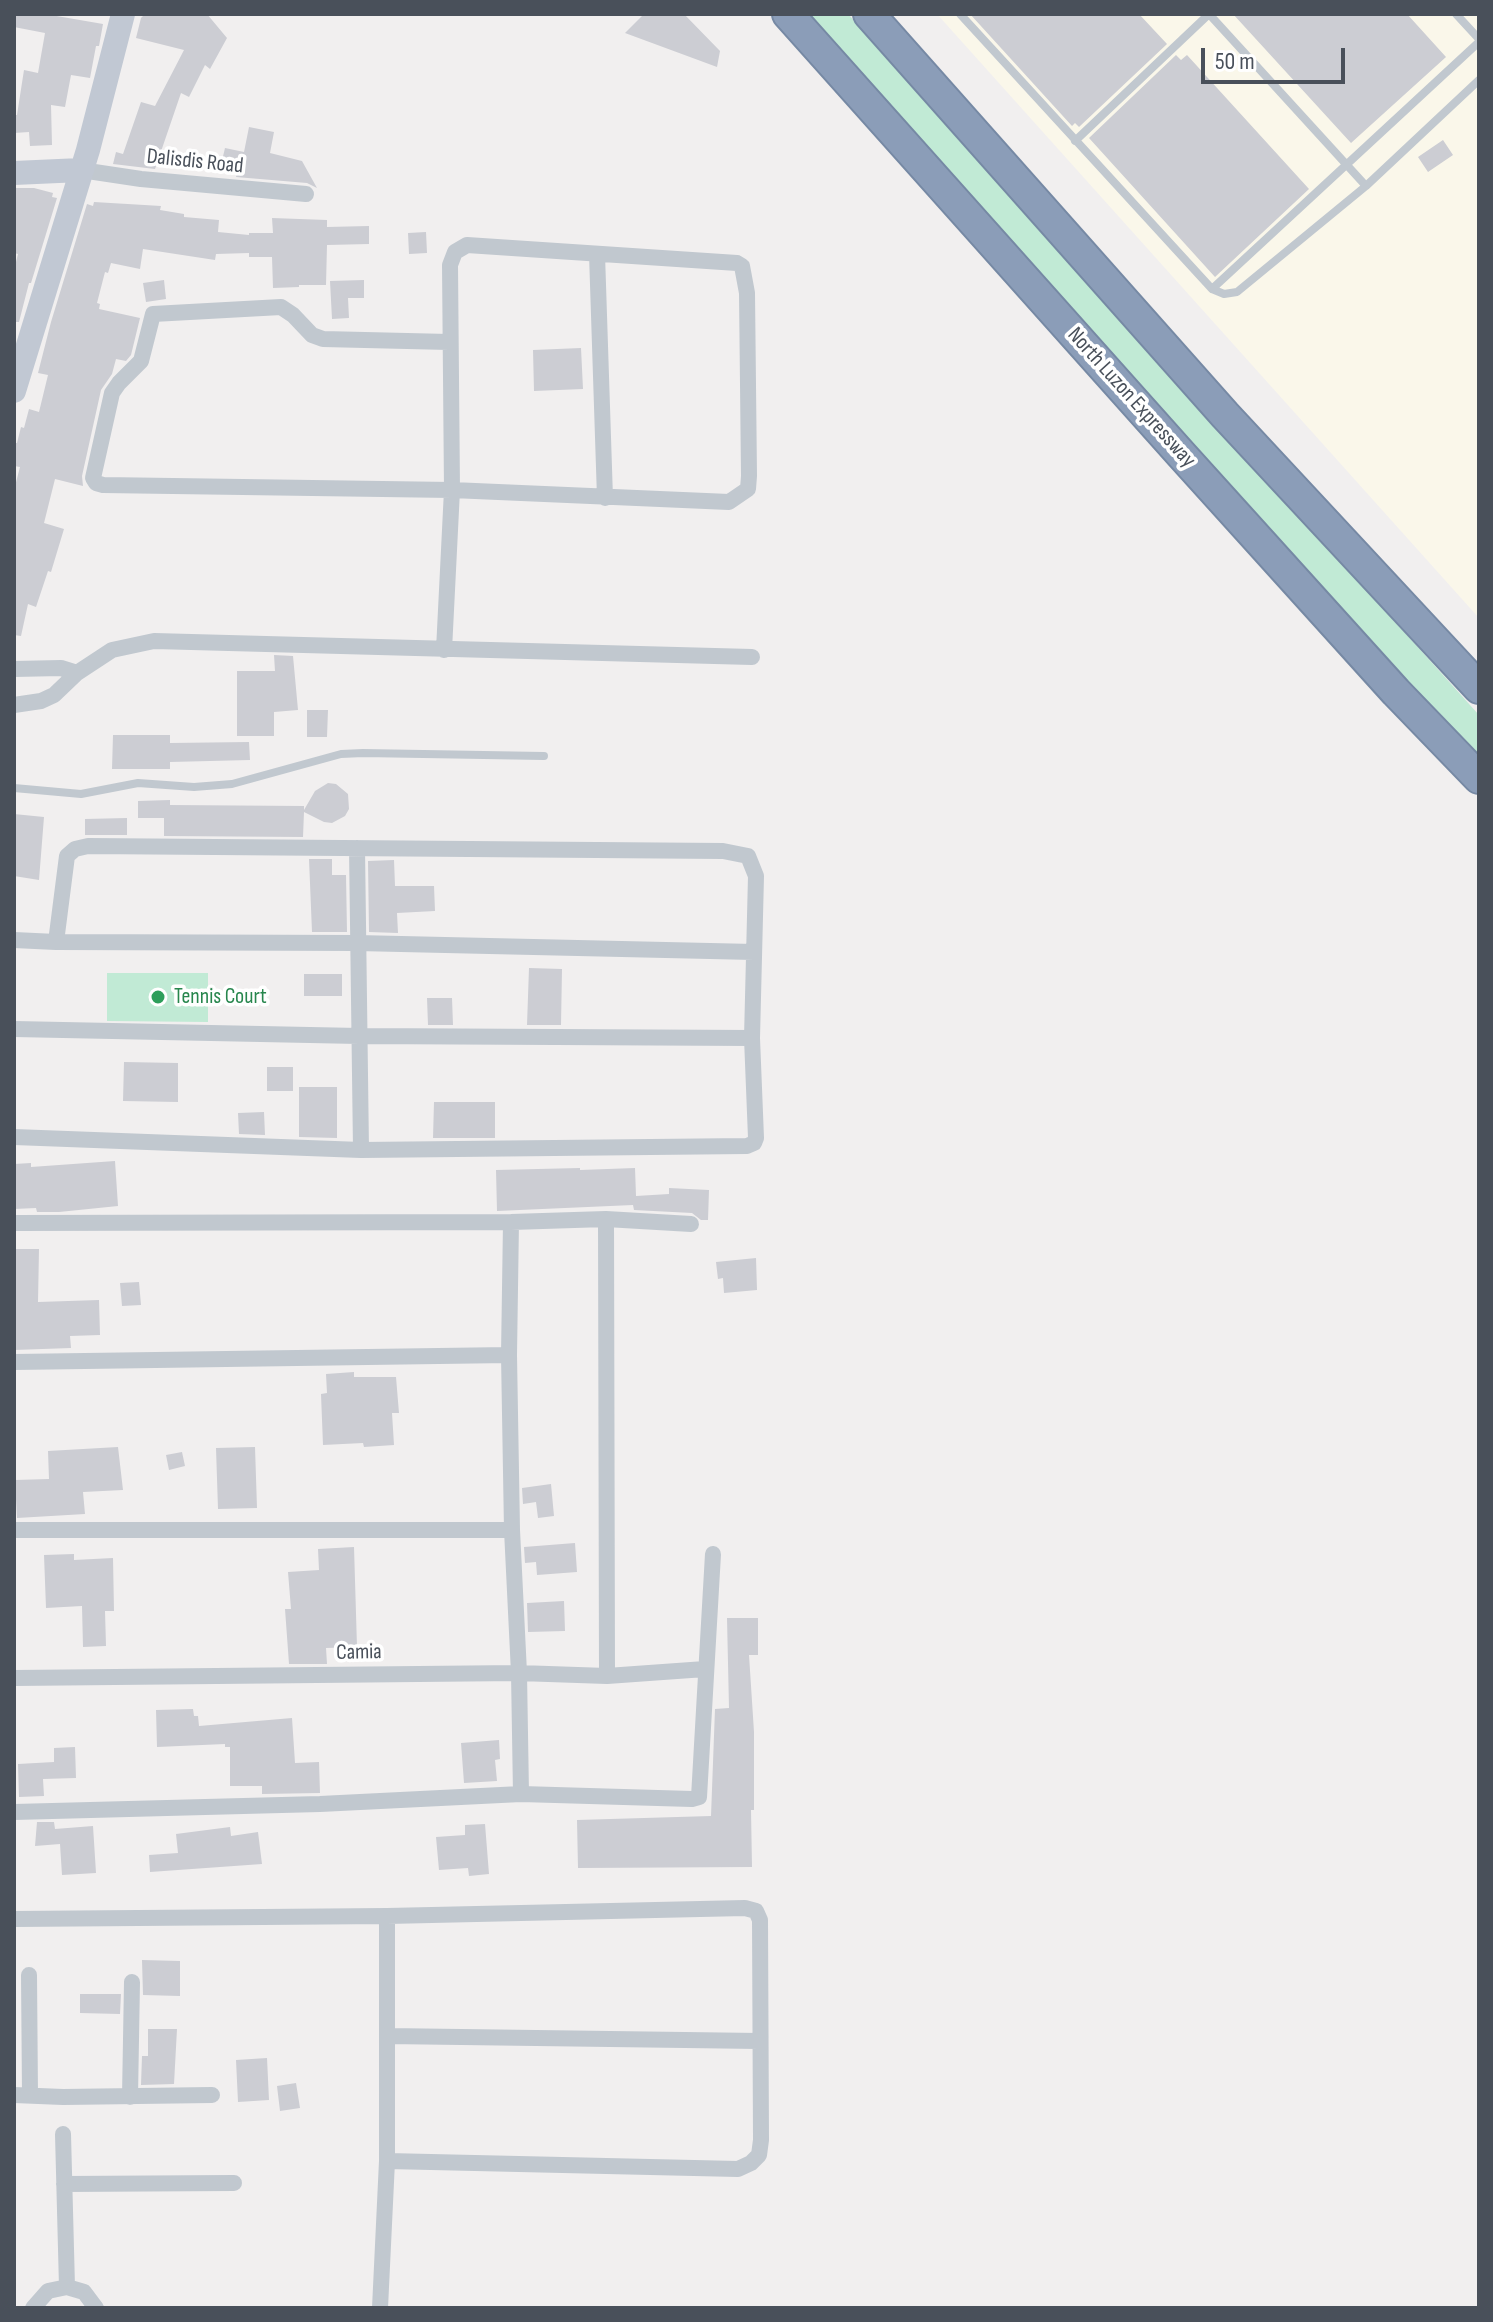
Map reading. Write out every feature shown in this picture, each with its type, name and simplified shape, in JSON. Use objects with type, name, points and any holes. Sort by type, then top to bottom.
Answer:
[{"type":"highway","name":"North Luzon Expressway","points":[[788,14],[1396,692],[1479,778]]},
{"type":"highway","points":[[869,14],[1225,415],[1479,688]]},
{"type":"main road","points":[[14,391],[81,170],[123,14]]},
{"type":"main road","points":[[14,173],[81,170]]},
{"type":"street","name":"Dalisdis Road","points":[[81,170],[141,179],[306,194]]},
{"type":"street","points":[[444,650],[452,490],[450,265],[459,248],[467,245],[737,263],[742,266],[747,293],[748,489],[729,502],[452,490],[103,485],[93,478],[112,393],[141,361],[153,314],[281,307],[312,335],[323,339],[449,342]]},
{"type":"street","points":[[597,254],[605,498]]},
{"type":"street","points":[[14,705],[41,701],[54,695],[77,673],[112,650],[154,641],[752,657]]},
{"type":"street","points":[[14,669],[61,668],[77,673]]},
{"type":"street","points":[[14,1137],[361,1150],[747,1146],[754,1143],[756,1138],[752,1038],[756,876],[748,856],[739,853],[88,846],[75,849],[67,856],[56,942]]},
{"type":"street","points":[[357,848],[361,1150]]},
{"type":"street","points":[[14,940],[357,943],[754,952]]},
{"type":"street","points":[[14,1029],[359,1036],[752,1038]]},
{"type":"street","points":[[606,1219],[607,1676]]},
{"type":"street","points":[[14,1223],[606,1219],[691,1224]]},
{"type":"street","points":[[511,1222],[509,1355],[512,1530],[521,1794]]},
{"type":"street","points":[[14,1362],[509,1355]]},
{"type":"street","points":[[14,1530],[512,1530]]},
{"type":"street","points":[[14,1812],[320,1804],[521,1794],[699,1797],[713,1554]]},
{"type":"street","name":"Camia","points":[[14,1678],[519,1673],[607,1676],[705,1669]]},
{"type":"street","points":[[14,1919],[387,1916],[729,1908],[756,1911],[760,1920],[759,2155],[751,2163],[738,2169],[387,2161]]},
{"type":"street","points":[[380,2308],[387,2161],[387,1916]]},
{"type":"street","points":[[29,1975],[22,2095],[212,2095]]},
{"type":"street","points":[[130,2097],[132,1982]]},
{"type":"street","points":[[387,2036],[759,2041]]},
{"type":"street","points":[[63,2134],[67,2287]]},
{"type":"street","points":[[64,2184],[234,2183]]},
{"type":"street","points":[[33,2308],[48,2291],[67,2287],[84,2292],[96,2308]]},
{"type":"lane","points":[[960,14],[1212,289],[1224,294],[1237,292],[1366,186],[1479,80]]},
{"type":"lane","points":[[1075,141],[1209,14],[1366,186]]},
{"type":"lane","points":[[1212,289],[1479,40],[1456,14]]},
{"type":"lane","points":[[14,788],[81,794],[138,783],[194,787],[232,784],[341,754],[544,756]]},
{"type":"shaded area","points":[[937,14],[1479,14],[1479,618]]},
{"type":"green space","points":[[798,14],[848,14],[1479,715],[1479,764]]},
{"type":"green space","name":"Tennis Court","points":[[107,973],[208,973],[208,1022],[107,1021]]},
{"type":"building","points":[[14,14],[45,14],[103,24],[90,78],[71,75],[65,107],[51,105],[52,145],[30,146],[29,132],[14,133],[14,115],[17,115],[24,70],[38,73],[45,33],[14,27]]},
{"type":"building","points":[[145,14],[207,14],[227,38],[210,69],[205,65],[189,97],[181,93],[155,169],[113,164],[116,152],[123,154],[141,102],[155,106],[184,50],[136,38]]},
{"type":"building","points":[[644,14],[684,14],[720,51],[717,67],[625,33]]},
{"type":"building","points":[[970,14],[1139,14],[1167,44],[1079,127],[1075,123],[1072,126]]},
{"type":"building","points":[[1233,14],[1407,14],[1446,57],[1351,143]]},
{"type":"building","points":[[1176,55],[1181,60],[1187,55],[1309,189],[1215,277],[1089,138]]},
{"type":"building","points":[[249,127],[274,132],[270,153],[302,161],[317,188],[307,183],[236,177],[237,172],[220,169],[225,148],[244,152]]},
{"type":"building","points":[[1443,140],[1453,155],[1428,172],[1418,157]]},
{"type":"building","points":[[16,188],[34,188],[53,193],[52,197],[57,198],[19,322],[14,322],[14,270],[18,254],[14,253]]},
{"type":"building","points":[[94,202],[161,206],[160,210],[184,214],[184,217],[219,220],[218,232],[249,235],[273,233],[272,218],[327,220],[327,227],[369,226],[369,244],[327,245],[326,285],[299,287],[273,288],[272,257],[249,257],[249,253],[216,254],[215,260],[143,249],[140,269],[111,263],[108,273],[105,272],[97,303],[100,304],[99,309],[140,318],[131,355],[126,361],[116,359],[112,374],[101,390],[82,476],[83,486],[55,479],[44,523],[64,529],[36,607],[28,604],[21,636],[14,635],[14,490],[20,467],[14,466],[14,443],[17,443],[21,427],[24,428],[29,409],[39,412],[48,375],[38,373],[51,322],[87,204],[93,206]]},
{"type":"building","points":[[426,232],[427,253],[409,254],[408,233]]},
{"type":"building","points":[[164,280],[166,299],[146,302],[143,283]]},
{"type":"building","points":[[364,280],[364,298],[348,298],[349,318],[332,319],[330,281]]},
{"type":"building","points":[[581,348],[583,389],[534,391],[533,350]]},
{"type":"building","points":[[274,655],[293,656],[298,710],[274,712],[274,736],[237,736],[237,671],[275,671]]},
{"type":"building","points":[[307,710],[328,710],[327,737],[307,737]]},
{"type":"building","points":[[113,735],[170,735],[170,743],[249,742],[250,760],[170,762],[170,769],[112,769]]},
{"type":"building","points":[[328,783],[336,784],[348,794],[349,809],[345,816],[332,823],[304,812],[303,837],[164,836],[164,818],[138,818],[138,801],[170,800],[170,805],[304,806],[304,810],[315,791]]},
{"type":"building","points":[[14,814],[44,817],[39,880],[14,876]]},
{"type":"building","points":[[127,818],[127,835],[85,835],[85,819]]},
{"type":"building","points":[[309,859],[332,859],[332,875],[346,875],[347,932],[312,932]]},
{"type":"building","points":[[394,860],[395,886],[434,886],[435,911],[397,913],[398,933],[369,932],[368,861]]},
{"type":"building","points":[[529,968],[562,969],[561,1025],[527,1025]]},
{"type":"building","points":[[304,974],[342,974],[342,996],[304,996]]},
{"type":"building","points":[[427,998],[452,998],[453,1025],[428,1025]]},
{"type":"building","points":[[124,1062],[178,1063],[178,1102],[123,1101]]},
{"type":"building","points":[[267,1067],[293,1067],[293,1091],[267,1091]]},
{"type":"building","points":[[299,1087],[337,1087],[337,1138],[299,1137]]},
{"type":"building","points":[[434,1102],[495,1102],[495,1138],[433,1138]]},
{"type":"building","points":[[264,1112],[265,1135],[239,1134],[238,1113]]},
{"type":"building","points":[[115,1161],[118,1206],[59,1212],[37,1212],[36,1208],[14,1209],[14,1164],[31,1163],[31,1167]]},
{"type":"building","points":[[635,1168],[636,1196],[669,1194],[669,1188],[709,1190],[708,1220],[701,1220],[692,1213],[634,1210],[633,1205],[497,1211],[496,1170]]},
{"type":"building","points":[[14,1249],[39,1249],[38,1302],[99,1300],[100,1335],[70,1336],[71,1348],[14,1350]]},
{"type":"building","points":[[756,1258],[757,1290],[724,1293],[723,1278],[718,1279],[716,1262]]},
{"type":"building","points":[[139,1282],[141,1305],[122,1306],[120,1283]]},
{"type":"building","points":[[354,1372],[354,1377],[396,1377],[399,1413],[392,1413],[394,1445],[323,1445],[321,1394],[327,1393],[326,1374]]},
{"type":"building","points":[[118,1447],[123,1490],[83,1492],[85,1514],[17,1518],[15,1480],[49,1479],[48,1451]]},
{"type":"building","points":[[255,1447],[257,1508],[218,1509],[216,1448]]},
{"type":"building","points":[[182,1452],[185,1466],[169,1470],[166,1455]]},
{"type":"building","points":[[551,1484],[554,1516],[538,1518],[536,1502],[523,1504],[522,1488]]},
{"type":"building","points":[[575,1543],[577,1572],[537,1575],[536,1562],[525,1563],[524,1547]]},
{"type":"building","points":[[354,1547],[357,1647],[326,1648],[327,1664],[289,1664],[285,1609],[291,1609],[288,1572],[319,1570],[318,1549]]},
{"type":"building","points":[[74,1554],[74,1560],[113,1558],[114,1611],[105,1611],[106,1646],[83,1647],[82,1606],[46,1608],[44,1555]]},
{"type":"building","points":[[564,1601],[565,1631],[528,1632],[527,1603]]},
{"type":"building","points":[[727,1618],[758,1618],[758,1655],[749,1655],[754,1732],[752,1867],[578,1868],[577,1820],[711,1816],[715,1709],[729,1708]]},
{"type":"building","points":[[193,1709],[199,1726],[292,1718],[295,1763],[319,1762],[320,1793],[262,1794],[262,1786],[230,1786],[230,1747],[225,1747],[225,1744],[157,1747],[156,1710]]},
{"type":"building","points":[[499,1740],[500,1759],[495,1760],[497,1781],[464,1783],[461,1743]]},
{"type":"building","points":[[75,1747],[76,1778],[43,1779],[44,1796],[19,1797],[18,1764],[54,1762],[54,1748]]},
{"type":"building","points":[[37,1822],[54,1822],[55,1829],[93,1826],[96,1873],[62,1875],[60,1844],[35,1846]]},
{"type":"building","points":[[485,1824],[489,1874],[469,1876],[468,1868],[439,1870],[436,1837],[465,1835],[465,1825]]},
{"type":"building","points":[[230,1827],[231,1836],[258,1832],[262,1864],[150,1872],[149,1855],[178,1853],[176,1834]]},
{"type":"building","points":[[142,1960],[180,1961],[180,1996],[143,1995]]},
{"type":"building","points":[[80,1994],[121,1994],[120,2014],[80,2013]]},
{"type":"building","points":[[148,2029],[177,2029],[174,2084],[141,2085],[142,2056],[148,2056]]},
{"type":"building","points":[[267,2058],[269,2100],[238,2102],[236,2060]]},
{"type":"building","points":[[296,2083],[300,2108],[280,2111],[277,2086]]},
{"type":"place","name":"Tennis Court","points":[[158,997]]}]
